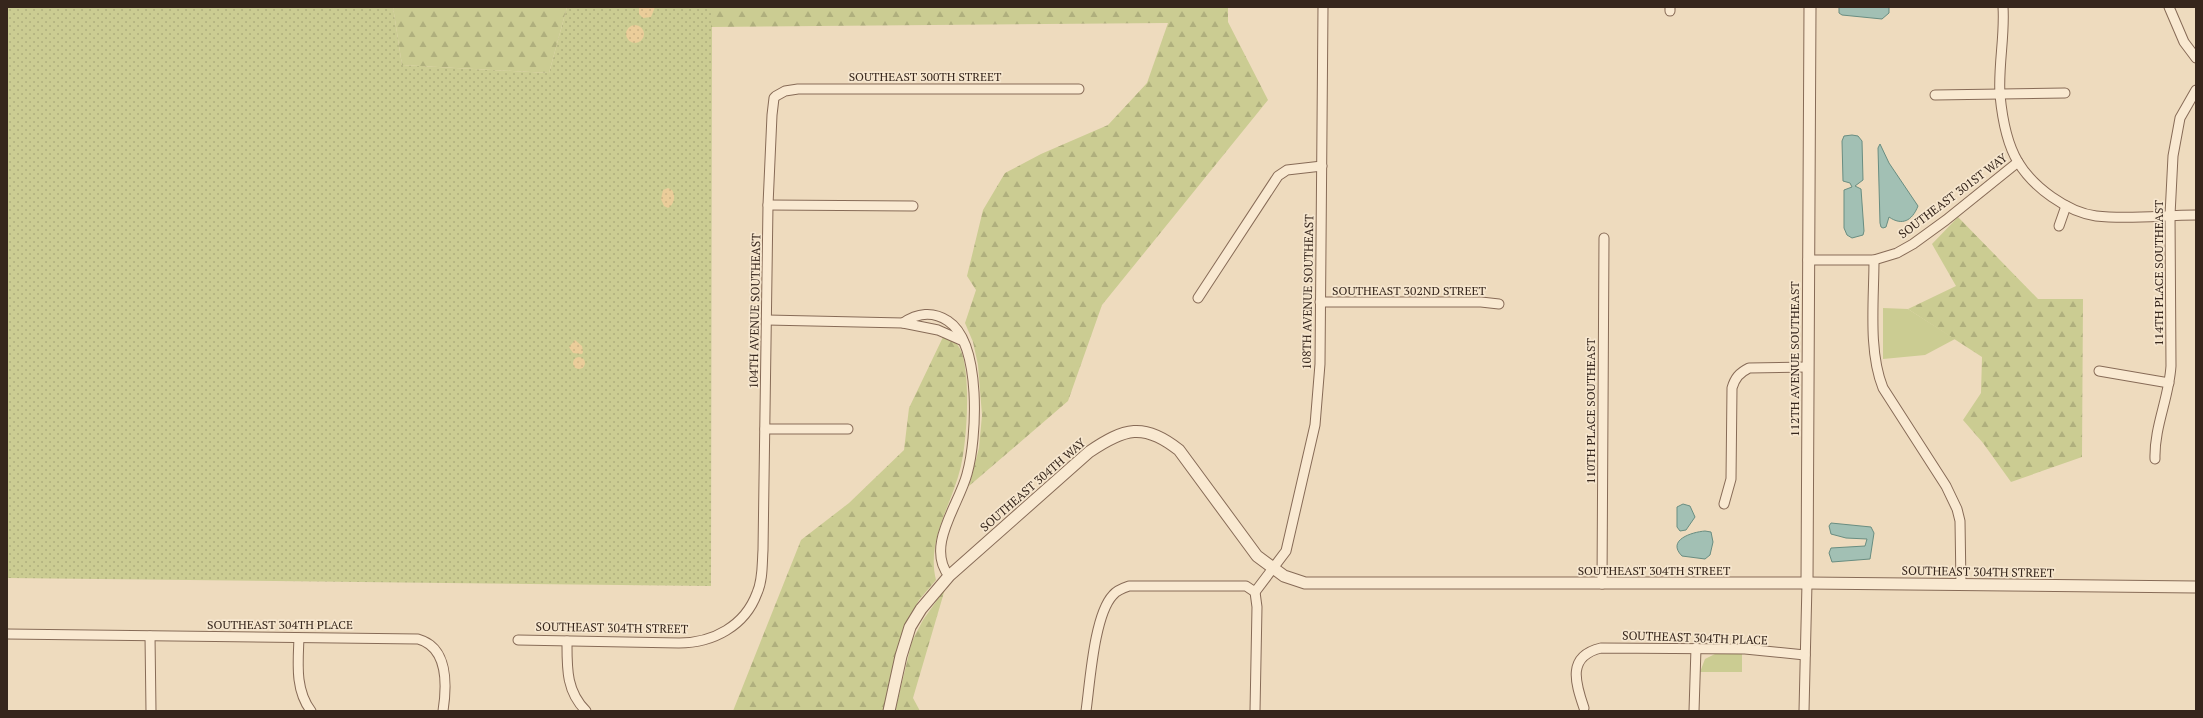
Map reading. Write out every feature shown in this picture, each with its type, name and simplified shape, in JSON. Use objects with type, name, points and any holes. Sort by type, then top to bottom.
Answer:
[{"type":"street","name":"108TH AVENUE SOUTHEAST","points":[[1273,569],[1286,551],[1315,425],[1320,364],[1323,7]]},
{"type":"street","name":"112TH AVENUE SOUTHEAST","points":[[1804,711],[1810,7]]},
{"type":"street","points":[[2003,7],[2000,94],[2008,136],[2018,162],[2044,190],[2066,206],[2082,212],[2108,217],[2196,215]]},
{"type":"street","points":[[2169,7],[2184,42],[2196,58]]},
{"type":"street","name":"SOUTHEAST 300TH STREET","points":[[774,98],[785,91],[798,89],[1079,89]]},
{"type":"street","name":"114TH PLACE SOUTHEAST","points":[[2155,459],[2157,432],[2170,383],[2172,345],[2170,215],[2176,135],[2184,109],[2196,90]]},
{"type":"street","points":[[1936,95],[2065,92]]},
{"type":"street","name":"104TH AVENUE SOUTHEAST","points":[[764,523],[768,205],[774,98]]},
{"type":"street","name":"SOUTHEAST 301ST WAY","points":[[1808,260],[1874,260],[1888,256],[1913,244],[2018,162]]},
{"type":"street","points":[[1198,298],[1278,176],[1287,170],[1322,166]]},
{"type":"street","points":[[768,205],[913,206]]},
{"type":"street","points":[[2059,226],[2066,206]]},
{"type":"street","name":"110TH PLACE SOUTHEAST","points":[[1602,584],[1604,238]]},
{"type":"street","points":[[1874,260],[1874,343],[1877,374],[1883,388],[1946,486],[1957,510],[1960,521],[1961,585]]},
{"type":"street","name":"SOUTHEAST 302ND STREET","points":[[1320,302],[1481,302],[1498,304]]},
{"type":"street","points":[[889,711],[900,656],[910,627],[921,609],[949,576],[942,568],[940,555],[942,539],[968,473],[973,435],[971,367],[968,352],[954,325],[944,318],[923,314],[903,323]]},
{"type":"street","points":[[767,320],[903,323],[938,330],[963,340]]},
{"type":"street","points":[[1724,504],[1731,480],[1732,388],[1740,373],[1748,368],[1808,367]]},
{"type":"street","points":[[2099,371],[2170,383]]},
{"type":"street","points":[[765,429],[848,429]]},
{"type":"street","name":"SOUTHEAST 304TH WAY","points":[[949,576],[1089,452],[1110,438],[1123,433],[1136,432],[1149,433],[1164,438],[1179,450],[1257,556],[1273,569]]},
{"type":"street","name":"SOUTHEAST 304TH STREET","points":[[518,640],[691,643],[709,639],[730,628],[746,613],[758,593],[761,581],[764,523]]},
{"type":"street","points":[[1255,711],[1257,607],[1255,592],[1273,569]]},
{"type":"street","name":"SOUTHEAST 304TH STREET","points":[[1273,569],[1294,581],[1315,584],[1806,583],[2196,588]]},
{"type":"street","points":[[1086,711],[1102,616],[1112,595],[1129,586],[1246,586],[1255,592]]},
{"type":"street","name":"SOUTHEAST 304TH PLACE","points":[[7,634],[410,638],[422,640],[431,645],[440,656],[444,676],[443,711]]},
{"type":"street","points":[[150,636],[151,711]]},
{"type":"street","points":[[299,638],[300,685],[303,697],[311,711]]},
{"type":"street","points":[[567,641],[568,682],[574,698],[586,711]]},
{"type":"street","name":"SOUTHEAST 304TH PLACE","points":[[1584,708],[1578,692],[1576,670],[1580,659],[1586,653],[1601,648],[1746,649],[1805,655]]},
{"type":"street","points":[[1694,711],[1696,648]]},
{"type":"green space","points":[[7,7],[393,7],[402,65],[549,73],[567,7],[712,7],[711,586],[7,578]]},
{"type":"green space","points":[[393,7],[567,7],[549,73],[402,65]]},
{"type":"green space","points":[[712,7],[1228,7],[1228,22],[1268,100],[1102,305],[1068,401],[969,486],[979,448],[982,415],[978,365],[973,342],[965,323],[976,290],[967,276],[983,210],[1005,173],[1041,154],[1108,125],[1147,83],[1168,23],[711,27]]},
{"type":"green space","points":[[1958,217],[2038,299],[2083,299],[2082,457],[2011,482],[1983,443],[1963,420],[1981,393],[1982,357],[1908,309],[1956,286],[1932,244]]},
{"type":"green space","points":[[1883,308],[1908,309],[1955,339],[1925,355],[1883,359]]},
{"type":"green space","points":[[944,335],[956,343],[961,351],[964,362],[967,408],[963,455],[957,480],[937,537],[934,551],[936,580],[919,600],[905,626],[885,711],[733,711],[801,540],[849,503],[904,450],[909,408]]},
{"type":"green space","points":[[945,589],[913,698],[920,711],[895,711],[912,641],[923,620]]},
{"type":"green space","points":[[1717,653],[1742,654],[1742,672],[1700,672],[1705,659]]},
{"type":"sand","points":[[639,7],[655,7],[651,17],[643,18],[639,14]]},
{"type":"sand","points":[[635,25],[641,28],[644,34],[641,40],[635,43],[629,40],[626,34],[629,28]]},
{"type":"sand","points":[[668,188],[672,190],[674,198],[672,205],[668,208],[664,206],[661,199],[663,190]]},
{"type":"sand","points":[[575,340],[582,346],[582,354],[573,353],[569,347]]},
{"type":"sand","points":[[581,357],[584,358],[584,368],[577,369],[574,368],[573,361],[574,358]]},
{"type":"shaded area","points":[[1839,7],[1889,7],[1889,13],[1882,19],[1842,15],[1839,13]]},
{"type":"shaded area","points":[[1844,136],[1858,136],[1862,141],[1863,180],[1855,186],[1861,189],[1864,231],[1863,235],[1852,238],[1847,235],[1844,228],[1844,190],[1852,187],[1850,183],[1843,181],[1842,141]]},
{"type":"shaded area","points":[[1880,144],[1889,163],[1918,206],[1913,215],[1906,220],[1898,221],[1889,217],[1886,227],[1883,228],[1881,227],[1880,223],[1878,148]]},
{"type":"shaded area","points":[[1683,504],[1690,506],[1695,517],[1686,530],[1680,531],[1677,527],[1677,507]]},
{"type":"shaded area","points":[[1831,523],[1871,527],[1874,533],[1870,559],[1832,562],[1829,553],[1831,548],[1865,546],[1867,539],[1846,538],[1831,534],[1829,526]]},
{"type":"shaded area","points":[[1705,531],[1711,532],[1713,542],[1710,555],[1705,559],[1682,556],[1677,545],[1679,541],[1688,535]]}]
